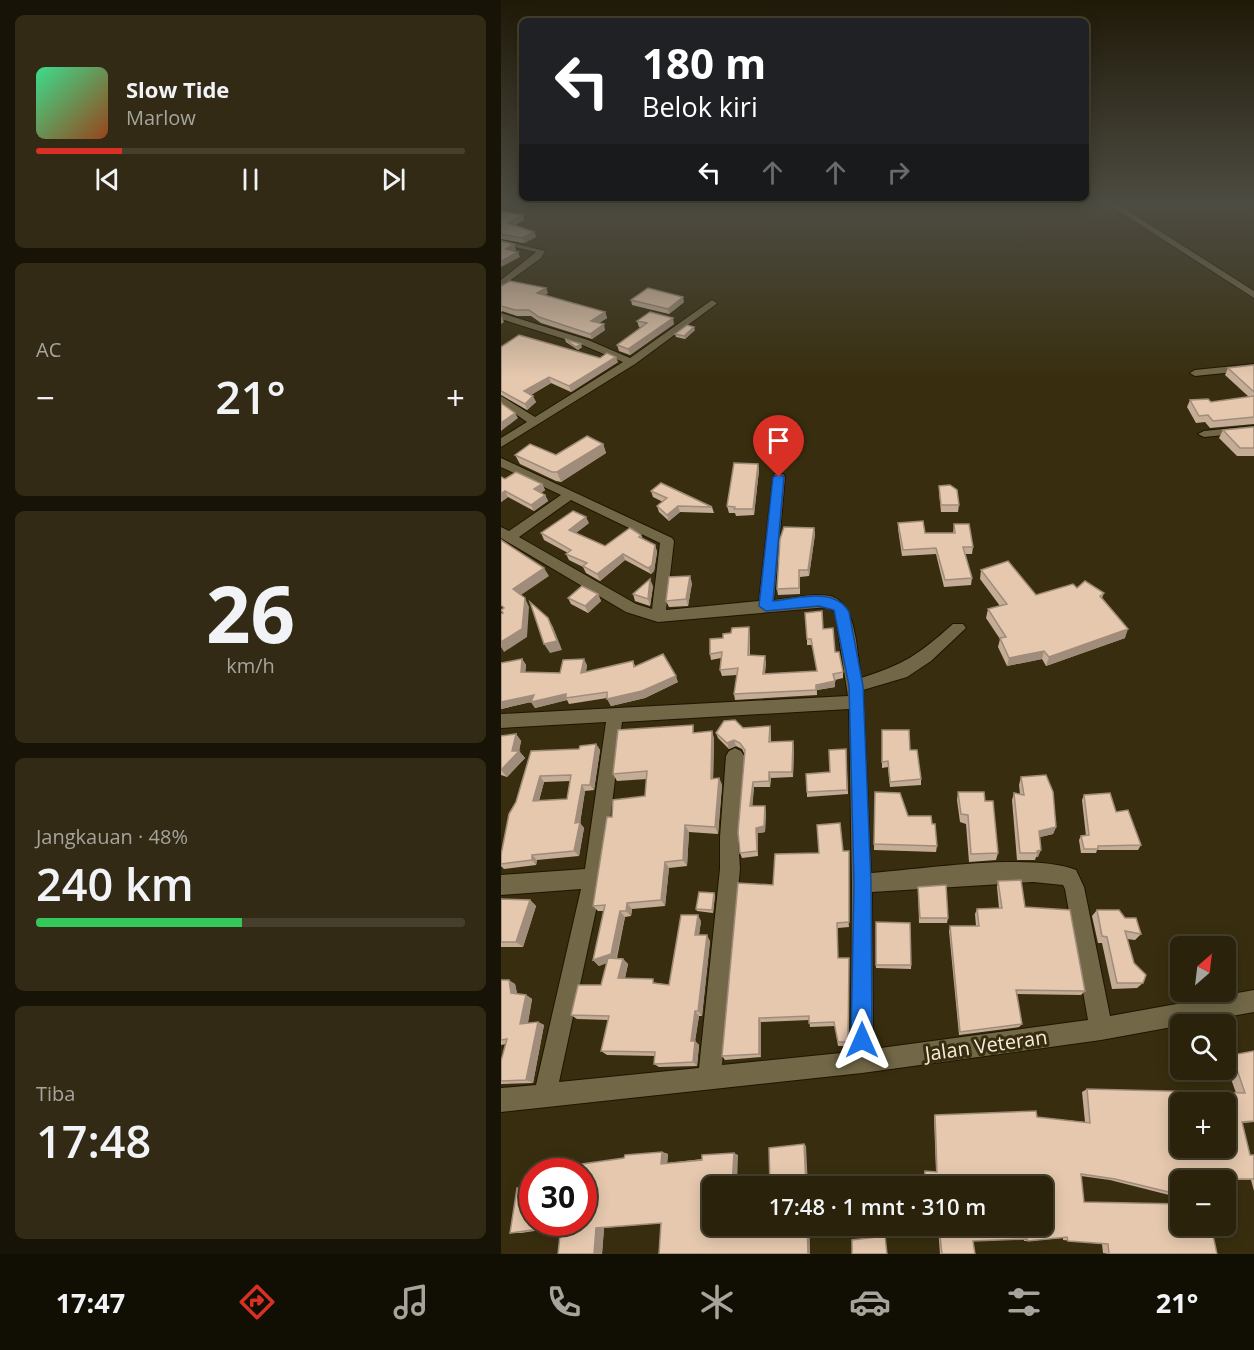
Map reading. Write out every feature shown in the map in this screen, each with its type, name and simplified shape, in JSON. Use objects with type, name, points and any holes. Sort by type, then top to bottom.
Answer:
[{"type":"street","points":[[501,284],[532,261]]},
{"type":"street","points":[[1203,261],[1254,295]]},
{"type":"street","points":[[501,442],[631,362],[712,303]]},
{"type":"street","points":[[501,316],[584,342],[631,362]]},
{"type":"street","points":[[1195,373],[1254,367]]},
{"type":"street","points":[[501,399],[535,422]]},
{"type":"street","points":[[1204,434],[1254,429]]},
{"type":"street","points":[[501,462],[667,541],[658,616]]},
{"type":"street","points":[[766,606],[779,477]]},
{"type":"street","points":[[570,495],[505,534],[631,608],[658,616],[819,601],[839,606],[857,694],[863,883],[862,1062]]},
{"type":"street","points":[[501,721],[615,715],[857,694],[926,657],[958,628]]},
{"type":"street","points":[[545,1095],[593,878],[615,715]]},
{"type":"street","points":[[709,1078],[730,869],[729,837],[735,756]]},
{"type":"street","points":[[863,883],[996,874],[1058,874],[1069,877],[1074,887],[1101,1029]]},
{"type":"street","points":[[501,885],[593,878]]},
{"type":"street","name":"Jalan Veteran","points":[[501,1100],[862,1062],[1101,1029],[1254,1001]]},
{"type":"building","points":[[510,281],[546,288],[537,293],[605,312],[591,321],[604,324],[590,334],[539,317],[529,310],[515,310],[501,306],[501,286]]},
{"type":"building","points":[[648,288],[683,297],[668,309],[631,300]]},
{"type":"building","points":[[650,312],[673,318],[628,349],[617,345],[647,323],[637,321]]},
{"type":"building","points":[[687,325],[694,327],[684,336],[675,334]]},
{"type":"building","points":[[519,335],[600,358],[607,353],[616,357],[569,386],[549,377],[524,391],[533,396],[525,404],[501,391],[501,347]]},
{"type":"building","points":[[565,339],[581,344],[576,347]]},
{"type":"building","points":[[1254,365],[1254,392],[1228,368]]},
{"type":"building","points":[[1254,396],[1254,417],[1213,421],[1208,415],[1199,416],[1190,400],[1208,399],[1211,402]]},
{"type":"building","points":[[501,403],[515,413],[501,423]]},
{"type":"building","points":[[1254,427],[1254,448],[1240,448],[1223,430]]},
{"type":"building","points":[[587,436],[603,444],[557,472],[552,472],[515,455],[530,444],[556,455]]},
{"type":"building","points":[[734,463],[758,464],[753,509],[734,509],[735,507],[727,506]]},
{"type":"building","points":[[516,472],[542,484],[534,489],[545,495],[531,505],[505,491],[501,494],[501,477],[505,479]]},
{"type":"building","points":[[661,483],[712,507],[678,506],[667,515],[657,506],[667,498],[651,491]]},
{"type":"building","points":[[950,485],[957,490],[959,505],[941,505],[939,486]]},
{"type":"building","points":[[573,511],[586,517],[569,530],[605,546],[630,528],[641,535],[639,537],[655,545],[652,565],[648,568],[623,554],[597,574],[583,566],[587,563],[566,554],[571,550],[541,533]]},
{"type":"building","points":[[923,521],[925,533],[955,533],[954,524],[969,524],[973,547],[963,547],[972,578],[945,580],[936,548],[903,550],[898,523]]},
{"type":"building","points":[[784,527],[814,528],[808,570],[799,570],[799,588],[777,589],[780,539]]},
{"type":"building","points":[[501,540],[544,568],[513,589],[525,598],[522,629],[501,642],[501,614],[503,613],[501,610],[504,608],[501,605]]},
{"type":"building","points":[[1008,561],[1036,595],[1073,584],[1077,588],[1085,581],[1104,593],[1100,596],[1128,629],[1049,657],[1044,651],[1009,658],[1000,638],[1006,637],[988,609],[1007,604],[981,570]]},
{"type":"building","points":[[690,576],[686,599],[666,601],[669,577]]},
{"type":"building","points":[[650,579],[648,599],[633,594]]},
{"type":"building","points":[[582,586],[598,594],[585,606],[568,598]]},
{"type":"building","points":[[530,602],[548,618],[557,641],[544,644]]},
{"type":"building","points":[[822,611],[823,629],[833,628],[835,652],[839,652],[843,672],[833,674],[835,681],[816,685],[816,690],[734,694],[738,668],[720,670],[722,652],[710,654],[710,639],[723,638],[723,634],[731,633],[732,628],[749,627],[748,655],[765,656],[763,674],[817,671],[811,639],[807,639],[805,613]]},
{"type":"building","points":[[663,654],[676,676],[642,691],[607,699],[607,692],[566,698],[566,694],[531,702],[534,695],[501,702],[501,663],[522,659],[521,672],[560,673],[563,660],[584,659],[581,673],[633,661],[634,667]]},
{"type":"building","points":[[735,720],[743,728],[770,726],[769,742],[793,741],[792,772],[769,772],[769,781],[753,782],[750,806],[765,806],[764,826],[756,828],[757,851],[740,853],[738,832],[745,750],[740,743],[734,740],[727,743],[716,733],[724,721]]},
{"type":"building","points":[[693,725],[693,733],[712,731],[711,779],[719,778],[715,827],[685,825],[683,860],[665,862],[661,900],[627,903],[626,911],[620,911],[611,954],[593,960],[605,905],[593,906],[607,817],[612,817],[613,800],[645,796],[647,771],[613,774],[618,730]]},
{"type":"building","points":[[882,730],[909,730],[910,750],[917,750],[921,779],[890,782],[888,761],[882,762]]},
{"type":"building","points":[[516,734],[512,751],[519,751],[501,770],[501,736]]},
{"type":"building","points":[[596,744],[590,785],[582,785],[575,823],[580,822],[574,851],[532,855],[532,860],[501,864],[509,814],[516,802],[531,751],[579,749],[580,746]],"holes":[[[571,775],[567,799],[533,801],[540,776]]]},
{"type":"building","points":[[846,749],[847,790],[807,792],[806,774],[830,772],[829,750]]},
{"type":"building","points":[[1046,775],[1053,792],[1056,827],[1039,831],[1041,850],[1037,851],[1038,853],[1020,853],[1014,793],[1024,795],[1021,777]]},
{"type":"building","points":[[875,792],[900,793],[908,816],[931,816],[932,824],[935,824],[937,846],[874,844]]},
{"type":"building","points":[[958,792],[984,792],[985,801],[993,801],[998,853],[971,854],[968,815],[961,814]]},
{"type":"building","points":[[1110,793],[1116,812],[1128,810],[1141,845],[1098,846],[1098,849],[1084,849],[1081,836],[1089,835],[1084,795]]},
{"type":"building","points":[[840,823],[843,851],[849,851],[849,922],[837,923],[838,958],[849,958],[848,1042],[838,1042],[834,1022],[809,1023],[809,1016],[759,1018],[759,1054],[722,1056],[738,883],[773,885],[775,854],[819,853],[817,825]]},
{"type":"building","points":[[1021,880],[1025,907],[1070,910],[1085,991],[1016,990],[1022,1024],[960,1032],[950,926],[979,926],[977,909],[1002,908],[998,881]]},
{"type":"building","points":[[946,885],[948,918],[920,918],[918,887]]},
{"type":"building","points":[[699,892],[714,893],[712,910],[696,909]]},
{"type":"building","points":[[501,899],[530,900],[516,942],[501,942]]},
{"type":"building","points":[[1097,910],[1119,910],[1125,918],[1136,918],[1141,934],[1125,931],[1134,963],[1146,975],[1143,983],[1117,983],[1107,937],[1102,936]]},
{"type":"building","points":[[681,915],[698,915],[695,935],[707,935],[698,1011],[695,1011],[691,1041],[695,1041],[693,1062],[654,1064],[655,1052],[601,1051],[609,1016],[571,1015],[578,985],[601,985],[608,958],[623,959],[618,978],[653,979],[653,983],[669,985]]},
{"type":"building","points":[[876,922],[910,923],[911,965],[876,965]]},
{"type":"building","points":[[501,980],[509,980],[511,993],[526,995],[520,1024],[538,1022],[526,1080],[501,1081],[501,1061],[507,1039],[501,1040]]},
{"type":"building","points":[[1254,1051],[1254,1121],[1242,1122],[1250,1155],[1254,1155],[1254,1179],[1236,1179],[1236,1170],[1170,1170],[1170,1192],[1115,1179],[1081,1174],[1084,1202],[1170,1204],[1170,1236],[1213,1236],[1217,1254],[1109,1254],[1108,1244],[1068,1241],[1067,1237],[1028,1241],[1027,1239],[973,1241],[975,1254],[942,1254],[940,1236],[1053,1236],[1053,1176],[925,1176],[925,1171],[937,1172],[935,1115],[1036,1111],[1037,1117],[1090,1123],[1087,1089],[1206,1092],[1170,1092],[1170,1158],[1236,1158],[1236,1093],[1245,1093],[1236,1067],[1236,1054]]},
{"type":"building","points":[[804,1144],[806,1176],[770,1176],[769,1148]]},
{"type":"building","points":[[662,1152],[661,1164],[702,1160],[702,1155],[734,1153],[733,1176],[702,1176],[702,1236],[807,1236],[808,1254],[659,1254],[661,1223],[597,1228],[597,1162],[624,1158],[625,1155]]},
{"type":"building","points":[[517,1188],[519,1188],[519,1232],[510,1233]]},
{"type":"building","points":[[560,1236],[595,1236],[594,1254],[558,1254]]},
{"type":"building","points":[[885,1236],[887,1254],[852,1254],[852,1240]]},
{"type":"route","points":[[779,477],[766,606],[827,601],[839,606],[856,686],[863,883],[862,1040]]}]
